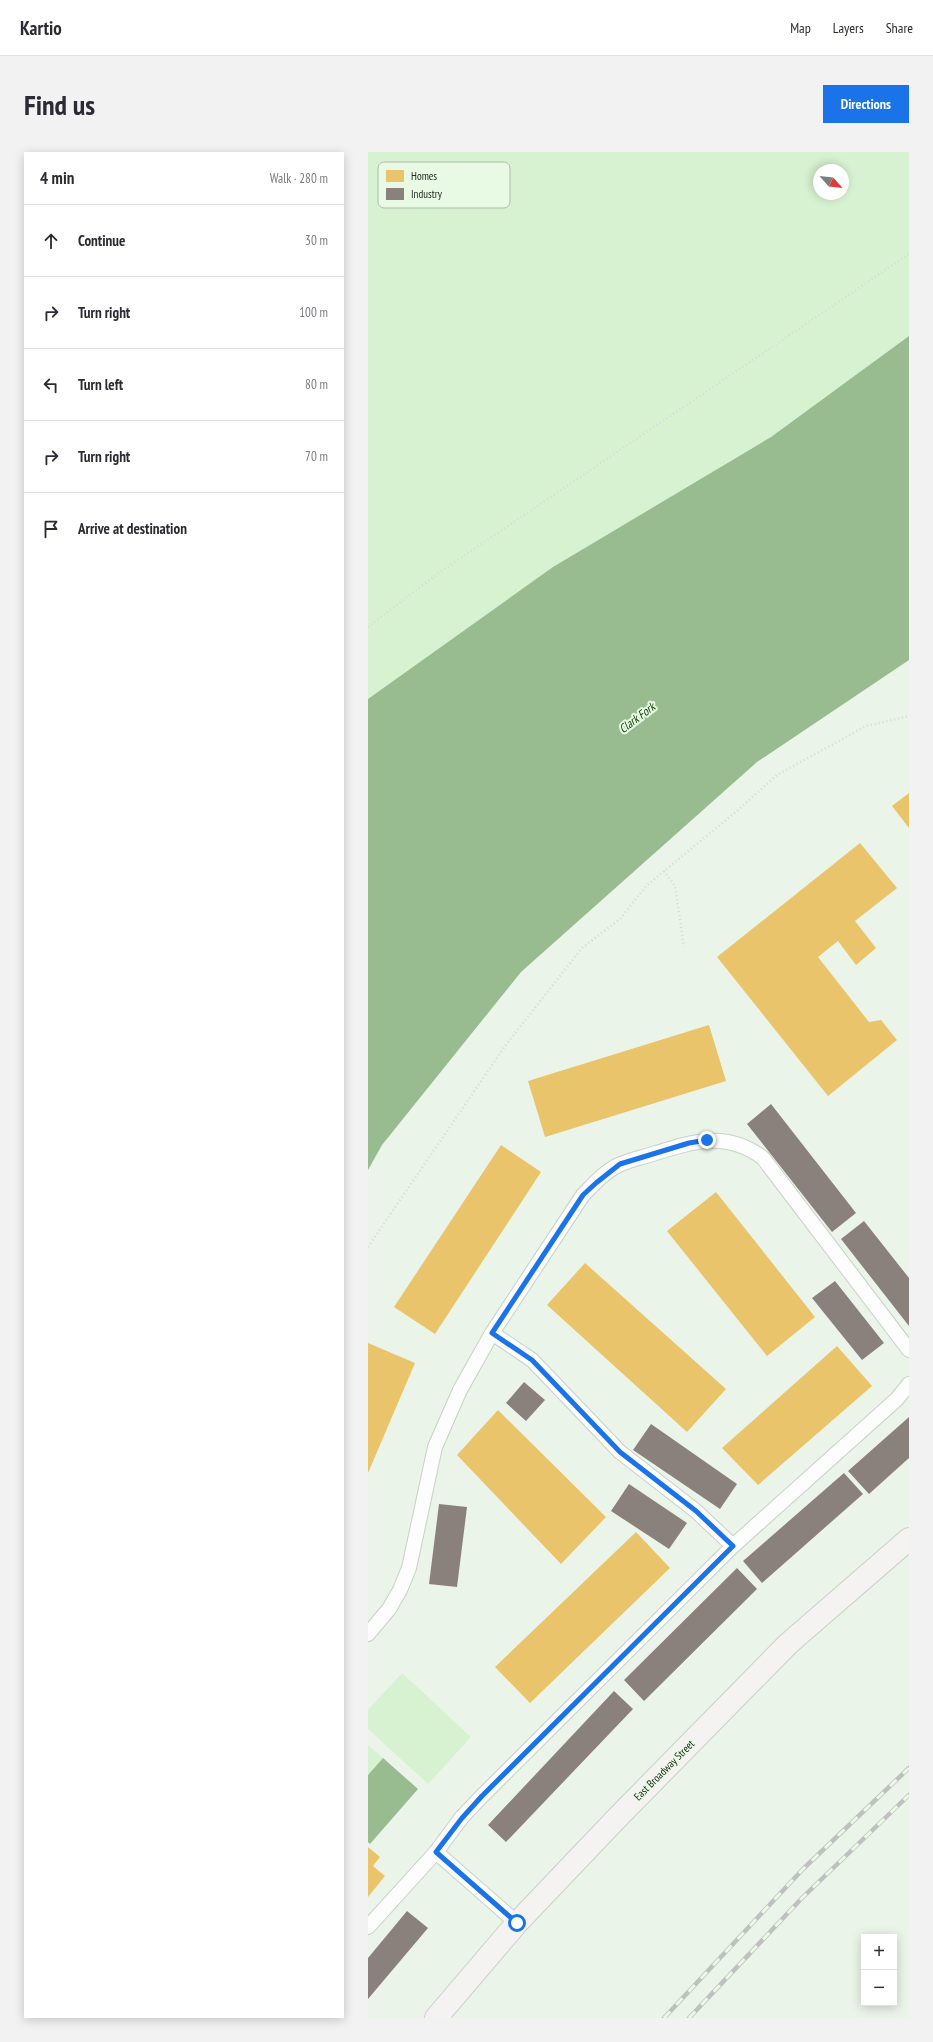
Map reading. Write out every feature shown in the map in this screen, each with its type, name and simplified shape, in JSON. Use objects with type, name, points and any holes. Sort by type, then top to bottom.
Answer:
[{"type":"main road","name":"East Broadway Street","points":[[436,2018],[517,1923],[617,1818],[788,1644],[909,1539]]},
{"type":"lane","points":[[368,1634],[389,1609],[400,1590],[409,1568],[435,1447],[460,1390],[492,1333],[583,1195],[620,1164],[689,1143],[707,1140],[738,1145],[751,1150],[763,1158],[909,1350]]},
{"type":"lane","points":[[492,1333],[532,1360],[620,1452],[696,1511],[733,1546]]},
{"type":"lane","points":[[368,1927],[436,1852],[462,1818],[482,1796],[733,1546],[897,1399],[909,1384]]},
{"type":"lane","points":[[436,1852],[517,1923]]},
{"type":"path","points":[[368,627],[440,572],[909,254]]},
{"type":"path","points":[[368,1247],[505,1046],[582,948],[620,920],[646,886],[737,811],[777,775],[866,726],[909,716]]},
{"type":"path","points":[[664,871],[675,886],[684,947]]},
{"type":"shaded area","points":[[368,152],[909,152],[909,336],[771,437],[553,567],[368,699]]},
{"type":"shaded area","points":[[402,1673],[471,1737],[428,1784],[368,1729],[368,1710]]},
{"type":"shaded area","points":[[368,1745],[383,1758],[368,1775]]},
{"type":"water","name":"Clark Fork","points":[[909,336],[909,660],[757,762],[521,972],[382,1145],[368,1170],[368,699],[553,567],[771,437]]},
{"type":"water","points":[[383,1758],[418,1789],[370,1844],[368,1842],[368,1775]]},
{"type":"building: Homes","points":[[909,793],[909,828],[892,806]]},
{"type":"building: Homes","points":[[860,843],[897,888],[855,921],[876,948],[856,965],[838,941],[818,957],[869,1022],[881,1020],[897,1040],[828,1096],[717,957]]},
{"type":"building: Homes","points":[[709,1025],[726,1081],[545,1137],[528,1081]]},
{"type":"building: Homes","points":[[501,1145],[541,1172],[435,1334],[394,1307]]},
{"type":"building: Homes","points":[[716,1192],[815,1317],[767,1356],[667,1231]]},
{"type":"building: Homes","points":[[585,1263],[726,1389],[687,1432],[547,1305]]},
{"type":"building: Homes","points":[[368,1343],[415,1363],[368,1473]]},
{"type":"building: Homes","points":[[837,1346],[872,1386],[758,1485],[722,1448]]},
{"type":"building: Homes","points":[[498,1410],[606,1517],[561,1564],[457,1455]]},
{"type":"building: Homes","points":[[636,1532],[670,1568],[530,1703],[495,1667]]},
{"type":"building: Homes","points":[[368,1847],[380,1857],[373,1866],[385,1876],[368,1897]]},
{"type":"building: Industry","points":[[771,1104],[856,1213],[832,1232],[747,1124]]},
{"type":"building: Industry","points":[[864,1221],[909,1278],[909,1326],[841,1239]]},
{"type":"building: Industry","points":[[835,1281],[884,1343],[862,1360],[812,1298]]},
{"type":"building: Industry","points":[[524,1382],[545,1400],[526,1421],[506,1403]]},
{"type":"building: Industry","points":[[909,1417],[909,1458],[869,1494],[848,1471]]},
{"type":"building: Industry","points":[[651,1424],[737,1484],[720,1509],[633,1450]]},
{"type":"building: Industry","points":[[844,1473],[863,1494],[762,1583],[743,1561]]},
{"type":"building: Industry","points":[[629,1484],[687,1523],[669,1549],[611,1511]]},
{"type":"building: Industry","points":[[439,1504],[467,1507],[457,1587],[429,1584]]},
{"type":"building: Industry","points":[[737,1568],[757,1589],[644,1701],[624,1680]]},
{"type":"building: Industry","points":[[614,1691],[633,1709],[506,1842],[488,1825]]},
{"type":"building: Industry","points":[[407,1911],[428,1928],[368,1999],[368,1958]]},
{"type":"railway","points":[[664,2018],[803,1869],[909,1768]]},
{"type":"railway","points":[[689,2018],[802,1898],[909,1795]]},
{"type":"route","points":[[517,1923],[436,1852],[462,1818],[482,1796],[733,1546],[696,1511],[620,1452],[560,1387],[532,1360],[492,1333],[583,1195],[608,1172],[620,1164],[689,1143],[707,1140]]}]
